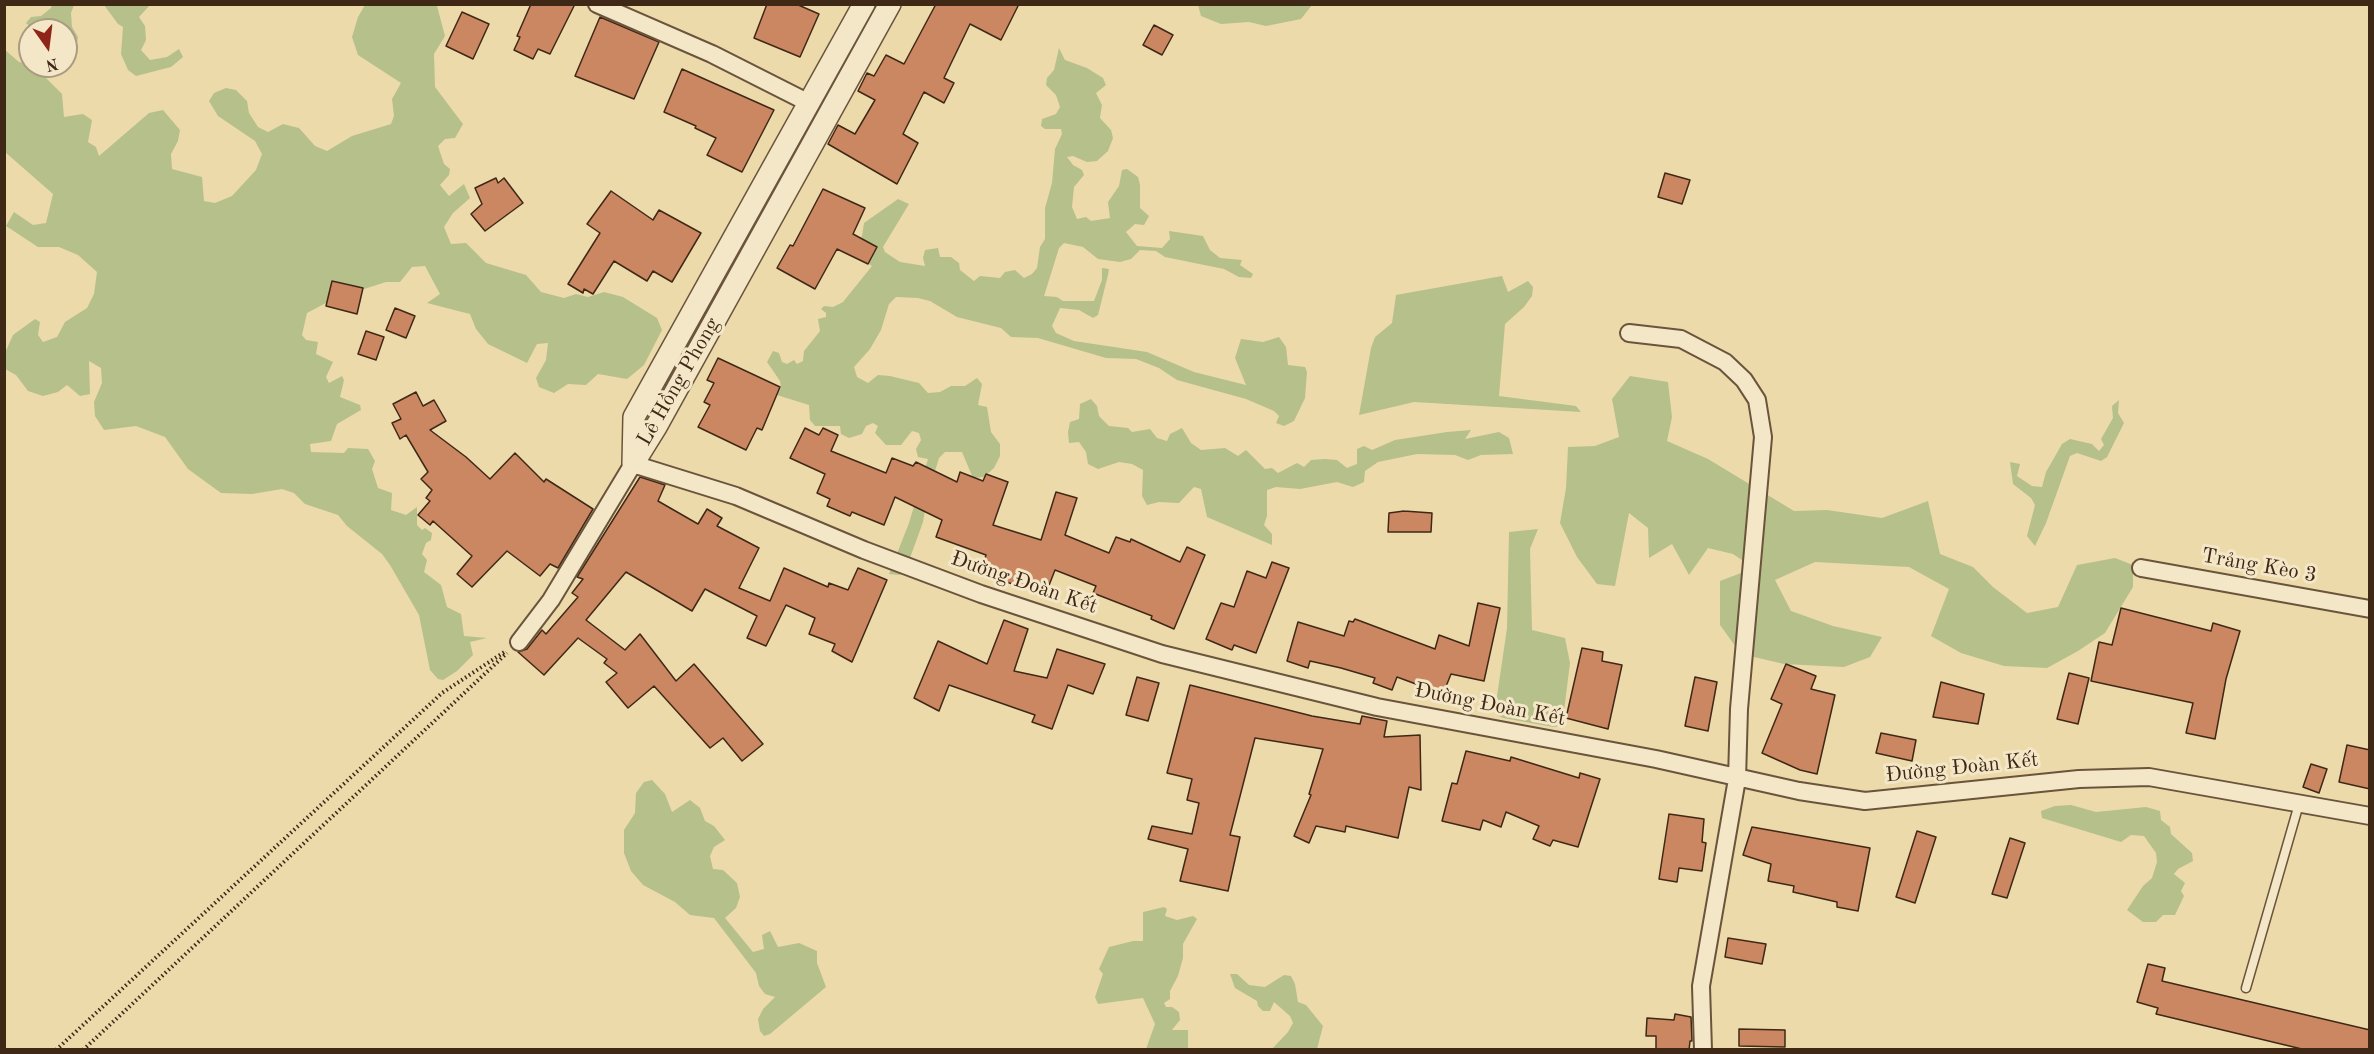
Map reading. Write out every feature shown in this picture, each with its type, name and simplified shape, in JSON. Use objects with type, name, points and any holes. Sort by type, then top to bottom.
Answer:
[{"type":"street","points":[[597,4],[712,54],[809,103]]},
{"type":"street","name":"Lê Hồng Phong","points":[[633,464],[634,417],[864,4]]},
{"type":"street","name":"Lê Hồng Phong","points":[[633,464],[656,427],[890,4]]},
{"type":"street","points":[[1629,333],[1681,339],[1712,353],[1740,375],[1757,400],[1764,451],[1752,545],[1738,709],[1737,779],[1701,986],[1703,1050]]},
{"type":"street","points":[[519,642],[550,600],[633,464]]},
{"type":"street","name":"Đường Đoàn Kết","points":[[633,464],[736,496],[864,550],[981,594],[1162,654],[1377,707],[1656,759],[1737,779],[1865,801],[2079,779],[2149,777],[2370,816]]},
{"type":"street","name":"Trảng Kèo 3","points":[[2141,568],[2370,609]]},
{"type":"lane","points":[[2246,988],[2299,804]]},
{"type":"path","points":[[56,1050],[442,693],[519,642]]},
{"type":"path","points":[[83,1050],[519,642]]},
{"type":"green space","points":[[1198,4],[1312,5],[1301,19],[1266,26],[1249,22],[1221,24],[1201,16]]},
{"type":"green space","points":[[52,5],[74,5],[71,18],[30,18],[41,16]]},
{"type":"green space","points":[[104,5],[150,5],[139,17],[145,26],[146,40],[141,50],[150,60],[167,57],[179,49],[183,57],[171,67],[136,76],[128,70],[121,54],[123,27],[118,24]]},
{"type":"green space","points":[[365,5],[437,6],[445,36],[434,54],[435,87],[463,124],[455,138],[445,139],[438,146],[444,164],[450,169],[449,175],[440,185],[449,196],[464,184],[470,198],[453,213],[444,227],[451,244],[466,243],[486,263],[526,275],[541,292],[564,298],[576,294],[588,297],[604,292],[623,297],[657,318],[662,330],[644,365],[627,379],[598,374],[586,385],[568,384],[554,393],[539,387],[536,378],[546,360],[548,343],[537,344],[527,363],[488,344],[476,329],[470,314],[427,303],[440,294],[425,266],[412,267],[400,282],[386,282],[364,289],[356,287],[307,313],[302,335],[306,340],[318,342],[316,354],[333,362],[326,377],[329,383],[342,376],[344,380],[340,397],[360,405],[361,410],[337,424],[331,441],[310,444],[311,452],[344,453],[348,448],[368,449],[375,461],[372,469],[378,488],[392,493],[391,510],[406,515],[417,507],[417,525],[422,530],[425,528],[432,533],[431,540],[426,543],[422,554],[427,560],[424,572],[441,585],[447,607],[461,614],[464,636],[487,638],[470,642],[473,655],[457,671],[443,680],[438,679],[430,670],[419,615],[390,565],[382,554],[347,526],[338,515],[305,504],[294,493],[282,489],[252,494],[221,493],[188,469],[165,437],[136,426],[104,430],[95,416],[94,402],[102,383],[101,368],[89,361],[90,394],[80,396],[67,385],[58,392],[43,396],[28,391],[16,375],[5,369],[5,353],[13,335],[35,319],[40,322],[38,335],[43,342],[57,337],[65,322],[87,308],[94,294],[97,272],[78,255],[59,247],[38,247],[6,226],[14,212],[33,225],[46,223],[53,194],[5,152],[4,49],[18,61],[18,78],[46,78],[62,94],[64,117],[83,114],[92,120],[88,142],[96,147],[99,156],[149,113],[163,110],[180,130],[178,141],[171,154],[172,169],[202,177],[204,201],[215,203],[232,196],[256,170],[262,154],[255,141],[218,116],[209,101],[214,93],[226,88],[236,90],[247,101],[249,113],[258,127],[268,132],[283,124],[299,128],[315,146],[327,151],[352,136],[391,124],[394,116],[392,99],[401,83],[358,55],[352,37],[358,17]]},
{"type":"green space","points":[[1059,48],[1065,60],[1087,68],[1103,78],[1106,85],[1096,93],[1102,105],[1100,118],[1111,130],[1113,138],[1108,151],[1097,161],[1087,162],[1073,156],[1067,157],[1073,165],[1082,170],[1084,175],[1074,187],[1072,207],[1077,219],[1086,217],[1091,221],[1110,218],[1108,202],[1119,186],[1122,170],[1127,169],[1138,177],[1140,208],[1149,216],[1144,225],[1135,224],[1126,232],[1137,246],[1162,248],[1170,239],[1169,231],[1203,236],[1210,250],[1220,258],[1242,260],[1240,265],[1253,274],[1251,278],[1239,277],[1224,269],[1165,257],[1156,251],[1140,250],[1131,259],[1120,262],[1098,259],[1083,247],[1064,243],[1059,248],[1044,296],[1057,297],[1063,301],[1094,301],[1102,280],[1102,268],[1109,269],[1098,315],[1093,318],[1079,310],[1060,308],[1052,326],[1056,333],[1074,341],[1147,352],[1194,372],[1246,385],[1235,358],[1241,339],[1263,342],[1279,337],[1286,347],[1288,365],[1305,367],[1307,372],[1305,398],[1294,421],[1284,426],[1276,423],[1279,416],[1274,411],[1246,399],[1177,380],[1159,368],[1136,359],[1106,358],[1038,338],[1011,337],[1001,328],[957,317],[930,301],[896,297],[889,304],[881,330],[870,349],[854,367],[857,377],[868,383],[878,375],[890,376],[919,383],[928,393],[940,392],[951,386],[965,386],[977,378],[982,384],[978,405],[987,407],[991,432],[1000,444],[1000,456],[994,468],[984,477],[973,478],[962,452],[945,452],[939,458],[928,494],[923,522],[910,558],[900,575],[889,574],[909,523],[928,459],[918,457],[916,449],[921,440],[919,433],[912,431],[901,445],[886,445],[875,433],[878,426],[873,423],[866,426],[862,434],[849,438],[841,434],[840,426],[815,426],[810,420],[809,405],[777,395],[781,388],[780,381],[767,362],[773,351],[779,353],[782,362],[787,364],[794,360],[797,364],[803,361],[804,351],[820,331],[818,319],[826,317],[826,313],[821,309],[824,306],[833,307],[843,302],[872,266],[853,253],[862,236],[864,223],[898,199],[909,204],[883,247],[885,252],[900,262],[925,266],[923,258],[925,250],[938,248],[940,257],[951,257],[959,263],[960,270],[974,281],[980,276],[1000,278],[1005,272],[1015,270],[1024,278],[1032,274],[1037,268],[1040,247],[1045,239],[1045,208],[1052,183],[1055,149],[1062,134],[1061,129],[1045,129],[1041,126],[1042,119],[1056,114],[1060,107],[1056,95],[1046,85],[1047,78],[1054,70]]},
{"type":"green space","points":[[1502,276],[1508,292],[1528,281],[1533,287],[1532,296],[1524,307],[1505,324],[1499,396],[1576,406],[1581,412],[1414,402],[1359,415],[1371,348],[1375,337],[1392,323],[1396,295]]},
{"type":"green space","points":[[1630,376],[1668,382],[1672,417],[1667,441],[1708,459],[1794,511],[1827,510],[1882,518],[1928,501],[1940,554],[1973,567],[1993,587],[2027,613],[2058,607],[2077,565],[2115,558],[2133,565],[2133,587],[2105,633],[2078,651],[2047,668],[2004,666],[1961,653],[1931,636],[1949,589],[1909,567],[1815,562],[1775,580],[1791,611],[1833,626],[1882,637],[1870,657],[1844,667],[1784,664],[1741,654],[1720,625],[1720,581],[1754,568],[1733,554],[1708,548],[1689,575],[1672,544],[1649,558],[1648,528],[1629,513],[1615,586],[1597,584],[1577,557],[1560,523],[1566,488],[1568,447],[1595,446],[1619,437],[1612,399]]},
{"type":"green space","points":[[1091,399],[1097,406],[1099,416],[1109,426],[1128,428],[1132,432],[1150,429],[1157,438],[1167,441],[1170,434],[1182,428],[1191,443],[1201,450],[1225,448],[1238,456],[1246,450],[1265,469],[1272,468],[1278,473],[1297,463],[1304,467],[1311,460],[1337,460],[1347,468],[1357,464],[1357,449],[1364,446],[1372,450],[1395,440],[1471,430],[1465,439],[1499,432],[1509,438],[1513,454],[1481,455],[1468,460],[1455,455],[1417,454],[1378,462],[1365,471],[1364,482],[1353,487],[1337,482],[1300,489],[1276,487],[1267,490],[1267,516],[1264,525],[1272,534],[1272,545],[1207,517],[1201,489],[1194,487],[1179,503],[1159,502],[1147,505],[1142,496],[1143,470],[1132,464],[1119,462],[1098,469],[1088,464],[1086,452],[1079,442],[1069,443],[1068,432],[1070,422],[1079,419],[1080,404]]},
{"type":"green space","points":[[2119,400],[2118,413],[2124,423],[2107,457],[2101,461],[2077,453],[2070,456],[2046,523],[2035,546],[2027,536],[2035,505],[2031,498],[2013,484],[2010,462],[2020,464],[2017,476],[2032,486],[2042,487],[2046,472],[2062,444],[2070,439],[2092,444],[2099,451],[2104,445],[2101,439],[2113,418],[2112,406]]},
{"type":"green space","points":[[1538,529],[1530,549],[1532,630],[1565,638],[1570,663],[1563,719],[1560,726],[1553,727],[1503,718],[1497,715],[1495,710],[1507,628],[1509,532]]},
{"type":"green space","points":[[652,780],[665,794],[672,812],[690,800],[700,808],[705,821],[714,826],[725,840],[714,847],[710,856],[713,869],[723,870],[737,883],[740,897],[736,908],[725,918],[753,952],[764,949],[762,935],[770,931],[778,947],[799,943],[817,951],[817,963],[826,987],[770,1034],[764,1036],[760,1031],[758,1019],[763,1009],[775,997],[765,994],[759,986],[756,973],[714,918],[690,915],[675,902],[643,885],[631,871],[624,853],[624,830],[635,813],[636,793],[644,782]]},
{"type":"green space","points":[[2071,805],[2096,812],[2146,807],[2160,811],[2161,820],[2170,827],[2171,834],[2192,853],[2193,861],[2178,869],[2174,874],[2185,883],[2181,891],[2184,896],[2175,915],[2163,915],[2156,922],[2143,922],[2127,910],[2143,886],[2152,878],[2157,862],[2156,853],[2144,836],[2131,835],[2121,842],[2042,818],[2041,811],[2055,806]]},
{"type":"green space","points":[[1164,907],[1167,909],[1165,916],[1177,920],[1193,916],[1197,919],[1183,944],[1183,958],[1178,976],[1170,991],[1170,999],[1164,1003],[1166,1007],[1172,1007],[1179,1012],[1180,1020],[1172,1030],[1188,1030],[1188,1049],[1146,1049],[1155,1024],[1143,998],[1098,1004],[1095,997],[1103,974],[1099,969],[1109,947],[1143,941],[1143,912]]},
{"type":"green space","points":[[1230,974],[1237,974],[1249,985],[1265,987],[1284,975],[1291,976],[1298,1002],[1306,1005],[1323,1026],[1317,1049],[1272,1049],[1293,1023],[1290,1016],[1274,1002],[1270,1011],[1263,1011],[1257,1001],[1235,988]]},
{"type":"building","points":[[531,4],[575,4],[550,54],[538,49],[533,59],[514,50],[520,37],[517,36]]},
{"type":"building","points":[[767,4],[796,4],[819,14],[800,57],[754,38]]},
{"type":"building","points":[[936,4],[1019,4],[1001,40],[970,24],[944,78],[954,83],[944,103],[924,92],[903,134],[918,143],[897,184],[828,144],[838,125],[855,134],[875,100],[858,91],[867,73],[874,76],[886,55],[904,64]]},
{"type":"building","points":[[462,12],[489,24],[473,59],[446,46]]},
{"type":"building","points":[[600,17],[659,42],[634,99],[575,76]]},
{"type":"building","points":[[1154,25],[1173,35],[1162,55],[1143,45]]},
{"type":"building","points":[[682,69],[774,110],[742,172],[707,155],[716,138],[664,112]]},
{"type":"building","points":[[1665,173],[1690,180],[1682,204],[1658,197]]},
{"type":"building","points":[[496,178],[498,183],[504,178],[523,203],[485,231],[471,214],[482,204],[475,188]]},
{"type":"building","points":[[823,189],[865,208],[853,234],[877,247],[868,264],[837,249],[815,289],[777,268],[790,245],[793,246]]},
{"type":"building","points":[[611,191],[653,220],[659,210],[701,233],[672,282],[653,271],[647,281],[614,261],[593,294],[584,289],[583,293],[568,284],[600,233],[587,224]]},
{"type":"building","points":[[332,281],[363,288],[357,314],[326,306]]},
{"type":"building","points":[[395,308],[415,316],[406,338],[386,330]]},
{"type":"building","points":[[366,331],[384,337],[376,360],[358,354]]},
{"type":"building","points":[[718,358],[780,387],[762,430],[757,428],[746,450],[698,427],[710,405],[704,402],[714,383],[707,380]]},
{"type":"building","points":[[416,392],[423,406],[434,400],[446,421],[430,430],[466,457],[490,479],[515,453],[544,482],[546,479],[593,509],[558,568],[550,564],[540,576],[507,551],[472,587],[457,574],[472,556],[433,521],[430,525],[418,515],[430,501],[426,498],[432,490],[421,479],[428,472],[406,435],[400,439],[392,423],[401,419],[393,404]]},
{"type":"building","points":[[805,428],[819,435],[823,428],[838,435],[831,451],[886,473],[892,458],[913,466],[916,462],[957,482],[960,472],[983,481],[986,474],[1008,482],[993,525],[1041,540],[1056,492],[1077,498],[1065,535],[1109,553],[1116,537],[1130,542],[1131,539],[1180,562],[1187,547],[1205,555],[1174,629],[1151,619],[1152,616],[1093,593],[1096,586],[1055,570],[1046,593],[980,575],[986,555],[936,537],[942,520],[895,497],[884,525],[852,512],[850,516],[827,506],[830,499],[817,493],[825,474],[790,458]]},
{"type":"building","points":[[640,477],[665,485],[658,501],[698,524],[707,509],[722,518],[717,526],[759,548],[739,588],[770,601],[784,568],[828,587],[829,583],[848,590],[858,568],[887,580],[852,662],[832,651],[835,644],[809,634],[815,618],[786,605],[766,646],[747,638],[757,616],[705,589],[692,611],[626,572],[586,620],[625,650],[640,634],[676,681],[694,664],[763,744],[742,761],[723,738],[710,748],[654,686],[628,708],[606,682],[617,673],[604,663],[607,659],[578,638],[544,675],[518,652],[527,649],[542,630],[546,634],[578,597],[572,593],[583,579],[577,577]]},
{"type":"building","points":[[1404,511],[1432,513],[1431,532],[1388,532],[1389,513]]},
{"type":"building","points":[[1272,562],[1289,568],[1256,653],[1234,645],[1232,650],[1206,639],[1221,603],[1234,607],[1247,571],[1266,578]]},
{"type":"building","points":[[1478,603],[1500,608],[1484,681],[1451,674],[1443,694],[1397,677],[1392,690],[1373,683],[1375,678],[1341,668],[1310,661],[1308,668],[1287,661],[1298,622],[1344,636],[1349,621],[1353,622],[1355,619],[1435,649],[1439,635],[1469,646]]},
{"type":"building","points":[[2121,608],[2211,631],[2213,623],[2240,631],[2226,679],[2215,739],[2186,733],[2193,703],[2091,681],[2099,642],[2112,645]]},
{"type":"building","points":[[1004,620],[1028,629],[1014,671],[1047,678],[1057,649],[1105,664],[1093,694],[1068,685],[1052,729],[1032,722],[1035,715],[949,685],[939,711],[914,698],[938,641],[987,664]]},
{"type":"building","points":[[1582,648],[1603,652],[1602,661],[1622,665],[1608,729],[1566,718]]},
{"type":"building","points":[[1786,664],[1816,676],[1811,689],[1835,695],[1817,774],[1800,770],[1762,753],[1782,704],[1771,699]]},
{"type":"building","points":[[2069,673],[2089,678],[2078,724],[2057,719]]},
{"type":"building","points":[[1137,677],[1159,683],[1148,721],[1126,715]]},
{"type":"building","points":[[1695,677],[1717,682],[1708,731],[1685,726]]},
{"type":"building","points":[[1941,682],[1984,694],[1978,724],[1933,717]]},
{"type":"building","points":[[1190,685],[1312,716],[1360,724],[1362,716],[1387,721],[1384,737],[1420,735],[1421,790],[1409,787],[1398,838],[1346,826],[1345,832],[1316,826],[1309,843],[1294,836],[1311,795],[1309,794],[1323,749],[1255,738],[1230,835],[1240,837],[1228,891],[1180,881],[1188,849],[1148,839],[1152,826],[1192,834],[1199,803],[1187,800],[1192,779],[1167,773]]},
{"type":"building","points":[[1881,733],[1916,740],[1912,761],[1876,753]]},
{"type":"building","points":[[2347,745],[2370,750],[2370,789],[2339,782]]},
{"type":"building","points":[[1466,751],[1510,761],[1511,757],[1579,778],[1580,773],[1600,779],[1578,847],[1553,840],[1550,846],[1533,839],[1539,826],[1506,812],[1501,827],[1483,820],[1480,830],[1442,821],[1452,783],[1457,784]]},
{"type":"building","points":[[2311,764],[2327,769],[2319,793],[2303,787]]},
{"type":"building","points":[[1669,814],[1704,819],[1702,842],[1706,843],[1702,871],[1679,868],[1677,882],[1659,879]]},
{"type":"building","points":[[1752,827],[1870,848],[1858,911],[1837,907],[1837,902],[1793,892],[1794,886],[1768,881],[1771,864],[1743,855]]},
{"type":"building","points":[[1917,831],[1936,837],[1915,903],[1896,897]]},
{"type":"building","points":[[2010,838],[2025,843],[2007,898],[1992,894]]},
{"type":"building","points":[[1728,938],[1766,944],[1762,964],[1725,957]]},
{"type":"building","points":[[2148,964],[2165,968],[2162,981],[2370,1030],[2370,1050],[2306,1050],[2156,1014],[2158,1008],[2137,1002]]},
{"type":"building","points":[[1675,1014],[1691,1017],[1692,1041],[1690,1041],[1689,1050],[1656,1050],[1656,1036],[1646,1036],[1647,1018],[1674,1020]]},
{"type":"building","points":[[1739,1029],[1785,1030],[1785,1047],[1739,1046]]}]
